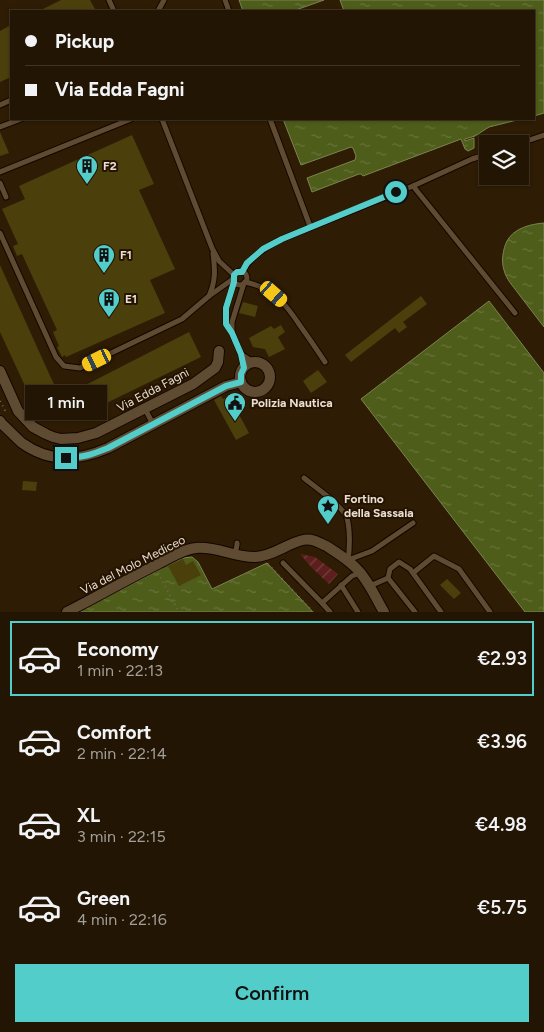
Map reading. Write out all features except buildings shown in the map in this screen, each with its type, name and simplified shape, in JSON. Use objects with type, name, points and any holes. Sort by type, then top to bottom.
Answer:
[{"type":"street","name":"Via Edda Fagni","points":[[0,371],[18,411],[33,427],[53,437],[68,439],[96,433],[193,384],[215,368],[218,362],[218,351]]},
{"type":"street","points":[[260,363],[266,366],[270,376],[269,383],[265,388],[255,392],[248,390],[241,382],[241,374],[248,365],[260,363]]},
{"type":"street","points":[[0,421],[16,438],[30,448],[48,455],[79,458],[108,448],[226,386],[241,382]]},
{"type":"street","name":"Via del Molo Mediceo","points":[[68,612],[184,550],[204,547],[252,557],[268,555],[304,540],[316,541],[348,560],[370,586],[384,612]]},
{"type":"lane","points":[[0,127],[18,120]]},
{"type":"lane","points":[[0,172],[129,120]]},
{"type":"lane","points":[[162,120],[212,248],[219,261],[240,285],[245,282],[259,285],[286,304],[325,362]]},
{"type":"lane","points":[[270,120],[310,226]]},
{"type":"lane","points":[[529,140],[544,135]]},
{"type":"lane","points":[[242,272],[247,263],[263,249],[282,239],[310,226],[413,186],[479,157]]},
{"type":"lane","points":[[0,183],[6,197]]},
{"type":"lane","points":[[413,186],[515,313]]},
{"type":"lane","points":[[0,232],[56,357],[64,366],[80,368],[182,319],[233,279]]},
{"type":"lane","points":[[209,296],[216,273],[212,248]]},
{"type":"lane","points":[[242,272],[237,272],[233,279],[226,308],[226,324],[248,365]]},
{"type":"lane","points":[[232,333],[232,322],[245,282],[246,275],[242,272]]},
{"type":"lane","points":[[241,354],[248,365]]},
{"type":"lane","points":[[145,409],[153,425]]},
{"type":"lane","points":[[304,478],[340,508],[347,517],[349,534],[348,560],[372,551],[413,523]]},
{"type":"lane","points":[[235,554],[237,543]]},
{"type":"lane","points":[[413,573],[434,556],[458,569],[490,612]]},
{"type":"lane","points":[[388,578],[390,569],[399,562],[410,569],[441,612]]},
{"type":"lane","points":[[283,563],[330,612]]},
{"type":"lane","points":[[322,603],[352,576],[360,572]]},
{"type":"lane","points":[[370,586],[388,578]]},
{"type":"lane","points":[[388,578],[415,612]]},
{"type":"lane","points":[[342,585],[358,612]]},
{"type":"path","points":[[268,564],[313,612]]},
{"type":"path","points":[[156,571],[178,612]]},
{"type":"shaded area","points":[[300,554],[315,557],[338,574],[329,584]]},
{"type":"water","points":[[239,0],[324,0],[296,10],[243,10]]},
{"type":"water","points":[[340,0],[544,0],[544,113],[535,116],[535,10],[344,10]]},
{"type":"water","points":[[283,120],[517,120],[489,127],[475,136],[465,139],[465,141],[474,138],[474,148],[468,151],[465,149],[461,139],[363,176],[359,174],[312,192],[307,178],[355,160],[356,156],[353,148],[351,147],[301,165]]},
{"type":"water","points":[[544,223],[544,327],[508,279],[503,266],[503,259],[507,241],[514,233],[534,224]]},
{"type":"water","points":[[489,301],[544,373],[544,612],[525,612],[361,399]]},
{"type":"water","points":[[192,557],[198,562],[212,589],[267,563],[313,612],[78,612],[182,558]]},
{"type":"place","name":"F2","points":[[87,185]]},
{"type":"place","name":"F1","points":[[104,274]]},
{"type":"place","name":"E1","points":[[109,318]]},
{"type":"place","name":"Polizia Nautica","points":[[235,422]]},
{"type":"place","name":"Fortino della Sassaia","points":[[328,525]]},
{"type":"route","points":[[66,458],[92,455],[226,386],[241,382],[241,374],[244,368],[241,354],[226,324],[226,308],[234,282],[234,275],[237,272],[242,272],[247,263],[263,249],[282,239],[396,192]]}]
